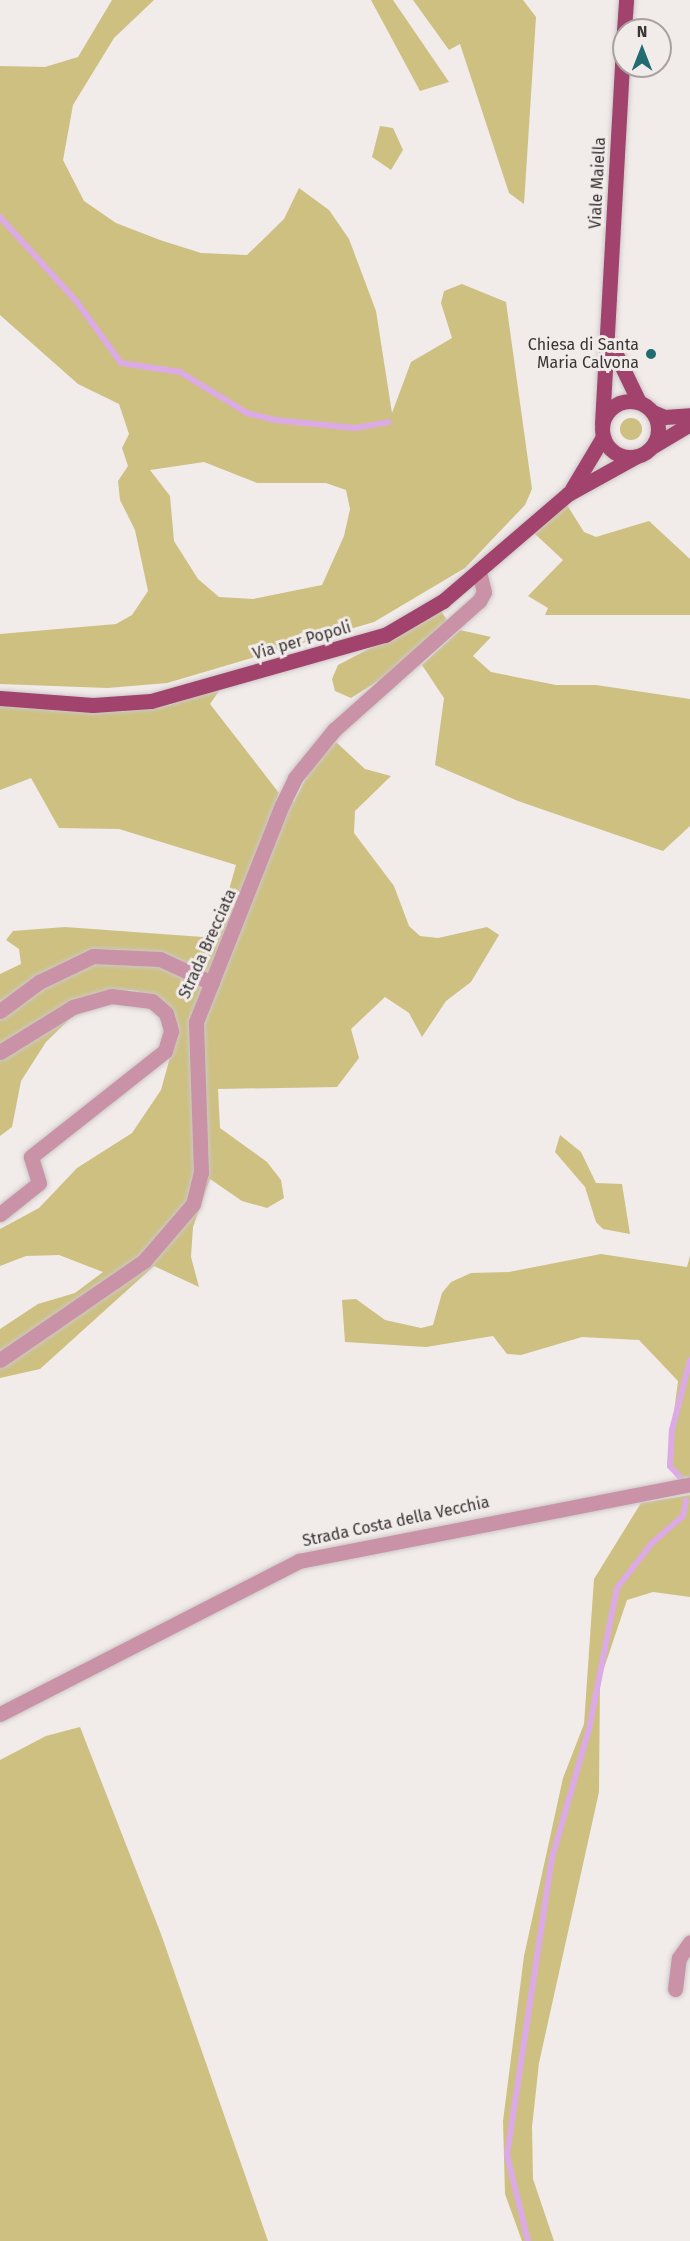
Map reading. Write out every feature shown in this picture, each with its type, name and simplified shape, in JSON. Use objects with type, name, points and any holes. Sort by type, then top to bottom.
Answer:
[{"type":"main road","name":"Viale Maiella","points":[[625,18],[626,0]]},
{"type":"main road","name":"Viale Maiella","points":[[602,430],[622,78]]},
{"type":"main road","name":"Viale Maiella","points":[[609,337],[624,381],[639,402]]},
{"type":"main road","points":[[690,415],[664,417],[652,412],[639,402],[616,404],[602,430],[614,453],[635,457],[690,424]]},
{"type":"main road","points":[[652,412],[658,429],[653,446]]},
{"type":"main road","name":"Via per Popoli","points":[[568,494],[602,430]]},
{"type":"main road","name":"Via per Popoli","points":[[0,698],[93,705],[176,696],[385,635],[412,622],[479,572],[568,494],[635,457]]},
{"type":"street","name":"Strada Brecciata","points":[[0,1360],[144,1261],[193,1204],[201,1173],[194,1041],[199,1007],[212,983],[295,778],[334,730],[479,601],[484,592],[479,572]]},
{"type":"street","points":[[0,1011],[39,982],[93,956],[160,959],[212,983]]},
{"type":"street","points":[[0,1052],[73,1007],[111,996],[152,1001],[166,1013],[171,1031],[165,1051],[31,1157],[39,1183],[0,1214]]},
{"type":"street","name":"Strada Costa della Vecchia","points":[[0,1714],[299,1561],[690,1485]]},
{"type":"street","points":[[675,1989],[679,1958],[690,1942]]},
{"type":"shaded area","points":[[112,0],[154,0],[114,38],[73,105],[63,160],[84,201],[116,223],[160,240],[201,253],[247,255],[284,219],[299,188],[329,210],[349,239],[376,311],[392,413],[411,362],[452,338],[441,303],[444,291],[462,284],[506,302],[532,489],[525,505],[465,568],[374,622],[167,683],[108,688],[0,684],[0,634],[116,624],[132,615],[148,591],[135,530],[120,500],[118,481],[128,466],[122,448],[129,434],[119,404],[78,384],[0,315],[0,66],[45,67],[78,57]],"holes":[[[204,462],[257,483],[326,483],[346,490],[350,509],[344,536],[322,585],[253,599],[219,597],[198,579],[174,541],[170,496],[150,470]]]},
{"type":"shaded area","points":[[371,0],[393,0],[449,82],[420,91]]},
{"type":"shaded area","points":[[413,0],[523,0],[536,17],[524,204],[509,193],[460,44],[449,50]]},
{"type":"shaded area","points":[[380,126],[393,128],[403,150],[391,170],[372,157]]},
{"type":"shaded area","points":[[631,418],[639,421],[642,429],[639,437],[631,440],[623,437],[620,429],[623,421]]},
{"type":"shaded area","points":[[567,505],[584,532],[596,537],[649,521],[690,559],[690,615],[545,615],[548,608],[528,596],[563,560],[534,533]]},
{"type":"shaded area","points":[[441,611],[447,620],[386,676],[351,698],[335,691],[332,679],[338,665]]},
{"type":"shaded area","points":[[460,630],[491,637],[473,656],[491,672],[556,685],[596,685],[690,699],[690,826],[663,851],[518,801],[435,765],[444,698],[422,665]]},
{"type":"shaded area","points":[[221,688],[210,704],[279,793],[276,802],[294,802],[310,770],[336,742],[365,769],[391,776],[355,811],[354,833],[394,886],[409,926],[420,936],[438,938],[487,927],[499,935],[471,982],[446,1001],[422,1037],[409,1013],[385,997],[351,1029],[359,1058],[337,1087],[218,1089],[220,1128],[267,1162],[281,1180],[284,1198],[267,1208],[242,1201],[210,1179],[193,1227],[191,1257],[199,1287],[154,1266],[40,1369],[0,1378],[0,1329],[38,1304],[75,1293],[103,1272],[59,1255],[26,1256],[0,1266],[0,1229],[39,1208],[77,1168],[132,1133],[161,1090],[175,1039],[154,996],[132,990],[96,993],[46,1042],[21,1081],[12,1127],[0,1136],[0,974],[21,964],[19,949],[6,940],[13,931],[65,927],[203,937],[222,915],[236,865],[119,829],[59,828],[31,778],[0,790],[0,702],[119,712],[170,705]]},
{"type":"shaded area","points":[[560,1135],[581,1152],[596,1183],[622,1184],[630,1234],[603,1229],[596,1222],[585,1187],[555,1152]]},
{"type":"shaded area","points":[[601,1254],[687,1267],[690,1256],[690,1477],[678,1478],[667,1465],[678,1381],[639,1340],[582,1337],[521,1355],[507,1354],[493,1336],[426,1347],[345,1342],[342,1300],[356,1299],[385,1320],[421,1328],[433,1325],[442,1293],[451,1282],[471,1273],[509,1272]]},
{"type":"shaded area","points":[[690,1495],[690,1597],[653,1592],[627,1600],[600,1680],[599,1792],[539,2063],[532,2127],[533,2179],[554,2241],[522,2241],[505,2194],[503,2121],[524,1956],[563,1778],[584,1724],[594,1579],[641,1503]]},
{"type":"shaded area","points":[[80,1727],[161,1934],[268,2241],[0,2241],[0,1760],[46,1736]]},
{"type":"waterway","points":[[0,217],[77,302],[121,363],[180,372],[247,413],[275,420],[355,428],[388,422]]},
{"type":"waterway","points":[[681,1478],[670,1466],[672,1430],[690,1360]]},
{"type":"waterway","points":[[528,2241],[507,2155],[552,1858],[589,1729],[617,1588],[652,1543],[683,1516],[686,1500]]},
{"type":"place","name":"Chiesa di Santa Maria Calvona","points":[[651,354]]}]
